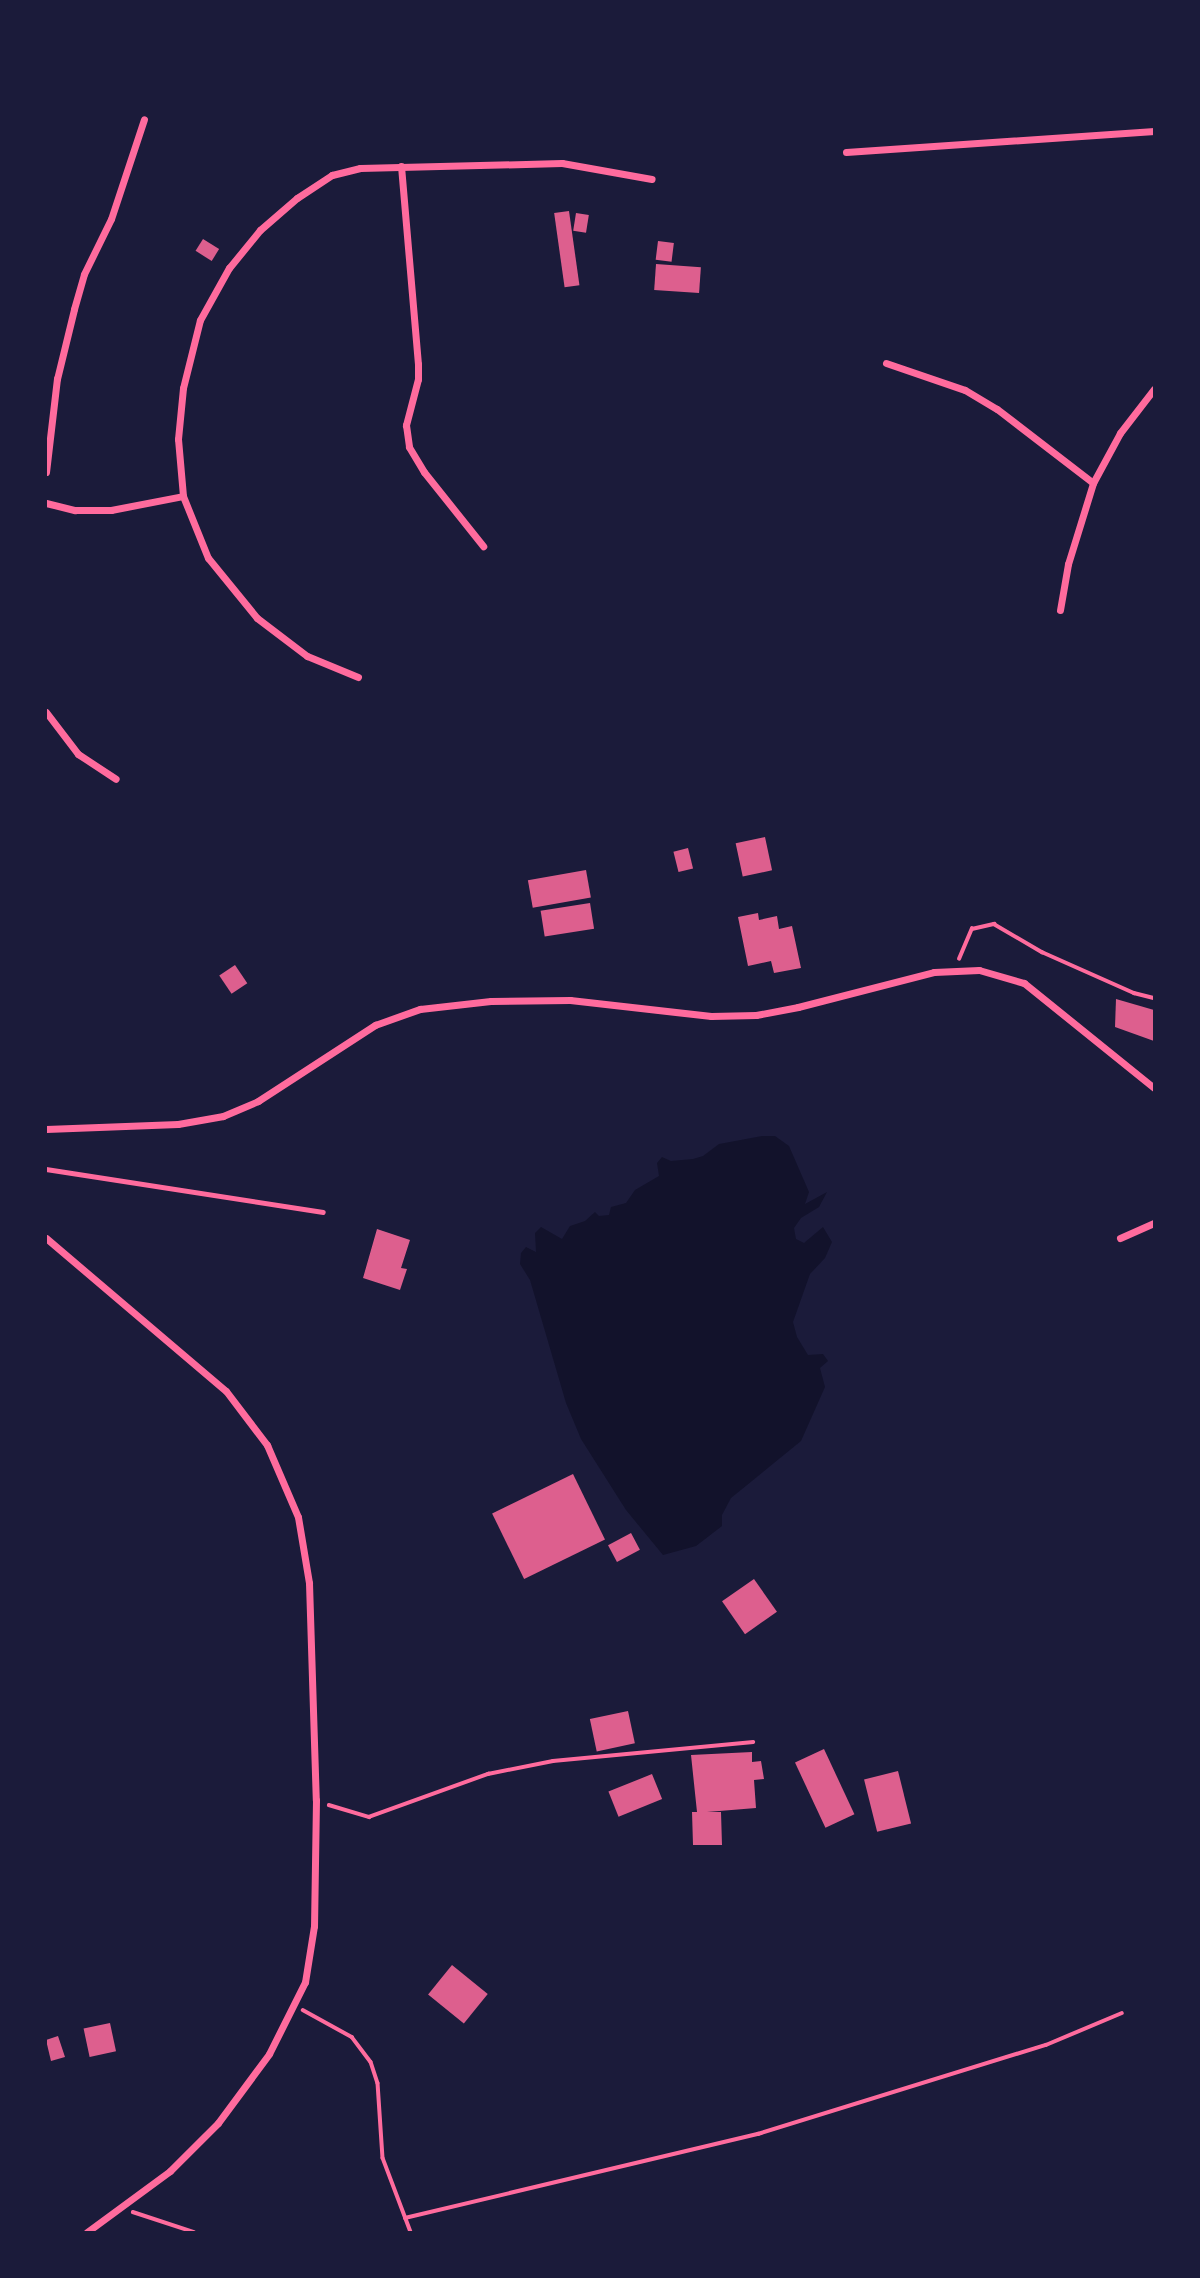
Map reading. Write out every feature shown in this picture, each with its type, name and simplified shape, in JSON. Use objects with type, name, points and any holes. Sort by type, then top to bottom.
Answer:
[{"type":"street","points":[[46,472],[57,379],[74,309],[84,274],[111,219],[144,119]]},
{"type":"street","points":[[846,152],[1154,131]]},
{"type":"street","points":[[358,677],[307,656],[257,618],[208,558],[183,496],[178,439],[183,388],[200,320],[229,268],[260,230],[297,198],[332,175],[360,168],[562,163],[652,179]]},
{"type":"street","points":[[401,166],[418,364],[418,379],[406,425],[409,447],[424,472],[483,546]]},
{"type":"street","points":[[886,363],[965,390],[997,409],[1093,483]]},
{"type":"street","points":[[1060,610],[1068,564],[1093,483],[1120,433],[1154,389]]},
{"type":"street","points":[[46,503],[75,510],[111,510],[183,496]]},
{"type":"street","points":[[46,712],[78,754],[116,779]]},
{"type":"street","points":[[46,1129],[178,1124],[223,1116],[258,1101],[375,1025],[420,1009],[491,1001],[570,1000],[711,1016],[756,1015],[934,972],[979,970],[1024,983],[1154,1088]]},
{"type":"street","points":[[1120,1238],[1154,1223]]},
{"type":"street","points":[[46,1238],[226,1391],[267,1446],[298,1517],[309,1583],[316,1800],[312,1955],[295,2005],[269,2054],[218,2123],[170,2171],[87,2232]]},
{"type":"lane","points":[[46,1169],[323,1212]]},
{"type":"path","points":[[955,971],[972,929],[994,924],[1042,953],[1134,993],[1154,998]]},
{"type":"path","points":[[316,1800],[369,1816],[488,1774],[553,1761],[753,1742]]},
{"type":"path","points":[[295,2005],[352,2037],[372,2062],[378,2083],[383,2158],[411,2232]]},
{"type":"path","points":[[405,2218],[758,2134],[1046,2045],[1122,2013]]},
{"type":"path","points":[[120,2208],[194,2232]]},
{"type":"shaded area","points":[[775,1136],[789,1146],[809,1192],[805,1204],[827,1192],[819,1207],[801,1218],[794,1228],[796,1239],[804,1243],[823,1227],[832,1242],[825,1258],[810,1274],[793,1322],[797,1337],[808,1355],[823,1354],[828,1361],[820,1368],[825,1387],[801,1441],[731,1498],[722,1515],[722,1526],[696,1546],[663,1555],[626,1510],[581,1439],[566,1403],[530,1280],[520,1264],[521,1253],[526,1247],[536,1252],[535,1233],[541,1227],[562,1239],[570,1226],[585,1221],[595,1212],[599,1216],[609,1215],[611,1207],[626,1203],[635,1190],[659,1176],[657,1163],[662,1157],[671,1161],[693,1159],[703,1156],[719,1144]]},
{"type":"building","points":[[569,211],[579,285],[565,287],[554,213]]},
{"type":"building","points":[[576,213],[589,215],[586,233],[573,231]]},
{"type":"building","points":[[203,239],[219,249],[212,261],[196,251]]},
{"type":"building","points":[[658,241],[674,243],[672,262],[656,260]]},
{"type":"building","points":[[656,264],[701,267],[699,293],[654,290]]},
{"type":"building","points":[[765,837],[772,870],[743,876],[736,843]]},
{"type":"building","points":[[688,848],[693,868],[679,872],[673,852]]},
{"type":"building","points":[[586,870],[591,898],[533,908],[528,880]]},
{"type":"building","points":[[590,903],[594,929],[545,937],[541,911]]},
{"type":"building","points":[[758,913],[759,920],[777,916],[779,929],[792,926],[801,968],[774,973],[771,961],[748,966],[738,917]]},
{"type":"building","points":[[235,965],[247,983],[232,994],[219,976]]},
{"type":"building","points":[[1116,999],[1154,1010],[1154,1041],[1115,1027]]},
{"type":"building","points":[[377,1229],[410,1240],[401,1268],[407,1269],[400,1290],[363,1278]]},
{"type":"building","points":[[573,1474],[605,1540],[524,1579],[492,1513]]},
{"type":"building","points":[[631,1533],[640,1550],[617,1562],[608,1545]]},
{"type":"building","points":[[754,1579],[777,1612],[745,1634],[722,1601]]},
{"type":"building","points":[[628,1711],[635,1743],[597,1751],[590,1719]]},
{"type":"building","points":[[824,1749],[854,1814],[825,1828],[795,1763]]},
{"type":"building","points":[[752,1752],[752,1762],[761,1761],[764,1779],[754,1780],[756,1808],[707,1812],[721,1812],[722,1845],[693,1845],[692,1812],[697,1812],[691,1755]]},
{"type":"building","points":[[898,1771],[911,1823],[877,1832],[864,1779]]},
{"type":"building","points":[[652,1774],[662,1799],[619,1817],[608,1792]]},
{"type":"building","points":[[452,1965],[488,1994],[464,2023],[428,1995]]},
{"type":"building","points":[[110,2023],[116,2051],[90,2057],[84,2029]]},
{"type":"building","points":[[58,2036],[65,2057],[51,2061],[46,2040]]}]
